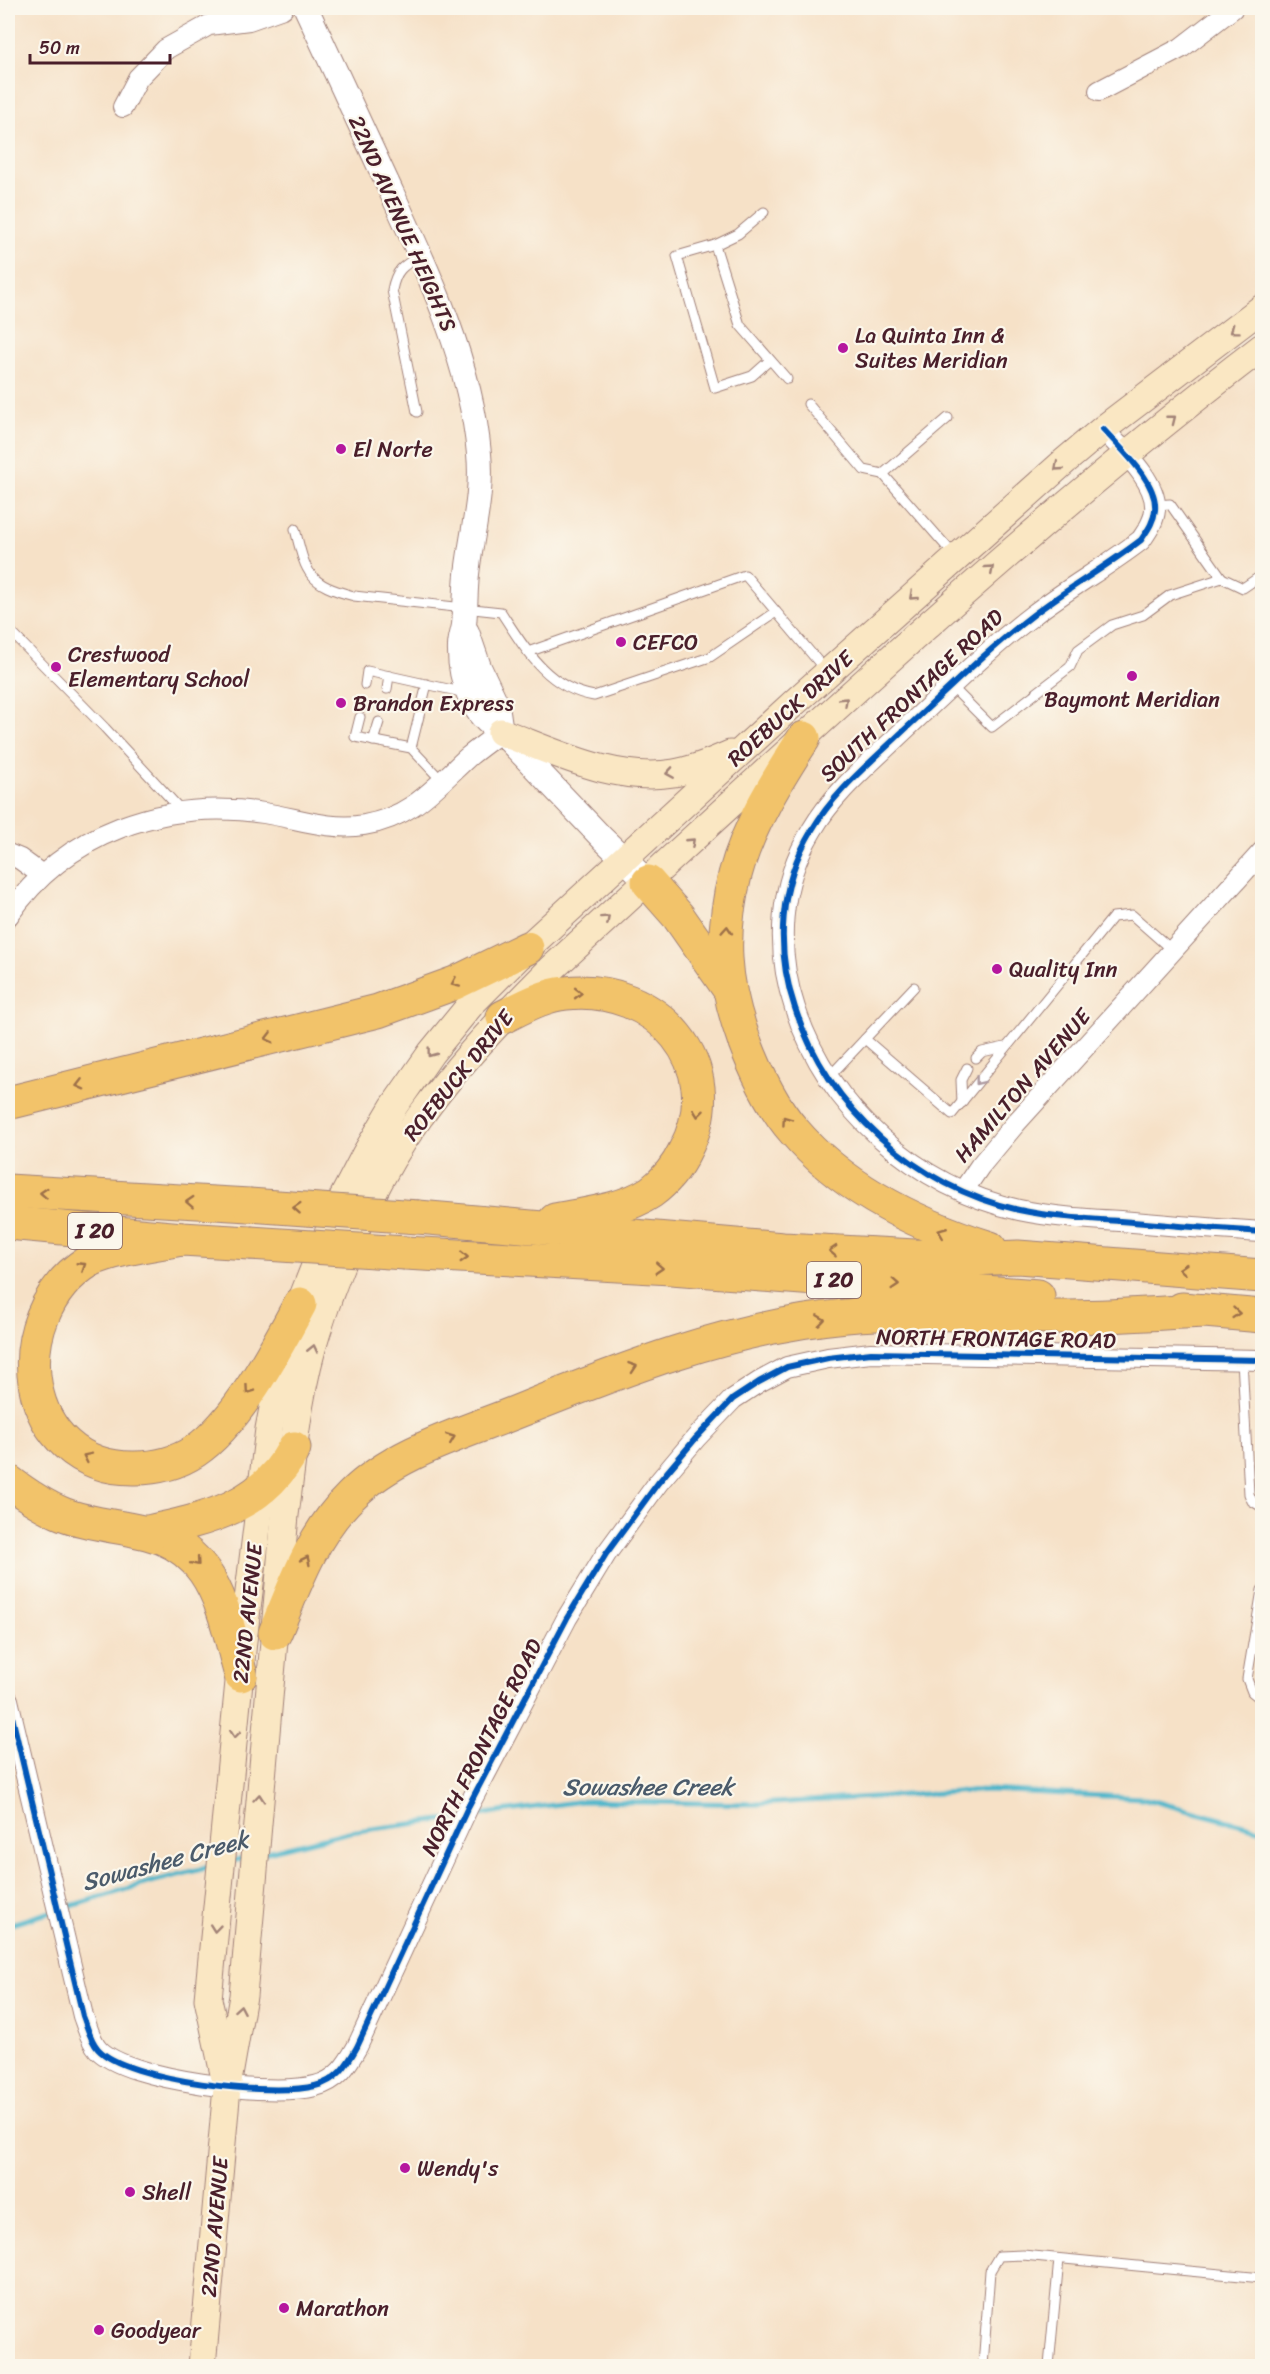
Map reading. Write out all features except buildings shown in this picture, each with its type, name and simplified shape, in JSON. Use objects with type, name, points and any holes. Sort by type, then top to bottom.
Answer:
[{"type":"highway","points":[[804,738],[773,789],[750,836],[736,873],[727,919],[725,950],[728,988],[737,1022],[762,1082],[793,1130],[813,1152],[894,1210],[942,1232],[1018,1257]]},
{"type":"highway","points":[[648,882],[678,916],[728,988]]},
{"type":"highway","points":[[8,1103],[378,1011],[455,983],[526,948]]},
{"type":"highway","points":[[503,1017],[550,996],[567,993],[605,994],[641,1006],[659,1017],[681,1041],[690,1060],[699,1097],[696,1128],[690,1143],[670,1175],[649,1193],[611,1208],[521,1228]]},
{"type":"highway","name":"I 20","points":[[8,1191],[418,1217],[521,1228],[795,1249],[972,1259],[1018,1257],[1263,1276]]},
{"type":"highway","name":"I 20","points":[[8,1223],[182,1239],[897,1284],[1263,1316]]},
{"type":"highway","points":[[182,1239],[134,1248],[91,1260],[50,1290],[38,1307],[26,1345],[29,1387],[37,1408],[49,1427],[64,1444],[81,1455],[101,1464],[122,1469],[148,1468],[172,1463],[196,1451],[218,1431],[268,1363],[300,1304]]},
{"type":"highway","points":[[275,1633],[300,1573],[327,1521],[351,1495],[376,1474],[410,1455],[620,1371],[700,1345],[750,1332],[847,1316],[902,1314],[1063,1317],[1203,1311]]},
{"type":"highway","points":[[148,1532],[207,1519],[234,1507],[275,1478],[294,1448]]},
{"type":"highway","points":[[8,1481],[27,1495],[63,1514],[148,1532],[183,1549],[205,1572],[219,1599],[241,1676]]},
{"type":"main road","name":"ROEBUCK DRIVE","points":[[376,1160],[394,1106],[431,1053],[472,1004],[526,948],[827,673],[1103,429],[1263,308]]},
{"type":"main road","name":"ROEBUCK DRIVE","points":[[376,1160],[428,1108],[503,1017],[547,973],[1028,536],[1263,347]]},
{"type":"main road","points":[[501,732],[597,767],[640,775],[674,773],[745,748]]},
{"type":"main road","name":"22ND AVENUE","points":[[226,2087],[208,1999],[260,1489],[269,1429],[281,1367],[300,1304],[340,1203],[376,1160]]},
{"type":"main road","name":"22ND AVENUE","points":[[201,2367],[226,2087],[243,1996],[271,1666],[294,1448],[316,1333],[355,1235],[376,1160]]},
{"type":"street","points":[[123,107],[138,78],[166,49],[209,25],[249,20],[283,8]]},
{"type":"street","name":"22ND AVENUE HEIGHTS","points":[[306,8],[421,255],[454,341],[477,430],[480,498],[468,565],[460,646],[462,671],[469,693],[480,717],[489,726],[501,732],[648,882]]},
{"type":"street","points":[[1099,91],[1181,48],[1233,8]]},
{"type":"street","points":[[1103,429],[1153,491],[1155,505]]},
{"type":"street","name":"SOUTH FRONTAGE ROAD","points":[[1155,505],[1151,525],[1141,540],[1031,616],[951,686],[843,789],[811,830],[795,863],[782,925],[784,961],[789,992],[800,1023],[814,1054],[829,1077],[864,1122],[898,1153],[933,1177],[963,1191],[1019,1210],[1057,1216],[1263,1232]]},
{"type":"street","name":"22ND AVENUE HEIGHTS","points":[[464,616],[479,667],[497,705],[501,732]]},
{"type":"street","points":[[8,916],[42,875],[78,848],[110,831],[144,819],[181,810],[222,809],[264,813],[334,826],[362,826],[402,813],[419,803],[469,756],[501,732]]},
{"type":"street","name":"HAMILTON AVENUE","points":[[963,1191],[1016,1123],[1263,852]]},
{"type":"street","points":[[8,854],[20,859],[42,875]]},
{"type":"street","name":"NORTH FRONTAGE ROAD","points":[[8,1700],[83,2016],[93,2043],[105,2055],[121,2064],[154,2074],[226,2087],[295,2089],[316,2086],[333,2078],[346,2066],[357,2047],[463,1817],[567,1618],[606,1554],[658,1483],[733,1399],[787,1367],[828,1358],[871,1353],[1263,1360]]},
{"type":"lane","points":[[764,212],[738,234],[715,245],[677,256],[716,388],[752,376],[770,360]]},
{"type":"lane","points":[[715,245],[740,325],[787,379]]},
{"type":"lane","points":[[417,412],[392,291],[395,275],[405,264],[421,255]]},
{"type":"lane","points":[[808,404],[864,470],[883,474],[956,557]]},
{"type":"lane","points":[[883,474],[948,418]]},
{"type":"lane","points":[[1155,505],[1170,504],[1222,578],[1244,588],[1263,575]]},
{"type":"lane","points":[[295,529],[307,571],[317,583],[331,590],[354,596],[464,616],[501,612],[528,652],[549,677],[564,687],[594,696],[710,657],[776,612]]},
{"type":"lane","points":[[528,652],[745,574],[827,673]]},
{"type":"lane","points":[[951,686],[992,727],[1070,667],[1078,650],[1112,625],[1143,615],[1170,595],[1222,578]]},
{"type":"lane","points":[[8,629],[181,810]]},
{"type":"lane","points":[[365,685],[368,671],[469,693]]},
{"type":"lane","points":[[387,689],[389,676]]},
{"type":"lane","points":[[411,748],[427,684]]},
{"type":"lane","points":[[360,717],[355,737],[411,748],[443,782]]},
{"type":"lane","points":[[374,741],[379,722]]},
{"type":"lane","points":[[865,1039],[952,1114],[1113,917],[1132,915],[1173,951]]},
{"type":"lane","points":[[829,1077],[914,987]]},
{"type":"lane","points":[[976,1058],[982,1052],[1005,1047]]},
{"type":"lane","points":[[962,1103],[961,1080],[967,1068]]},
{"type":"lane","points":[[1242,1359],[1249,1494],[1252,1501],[1263,1507]]},
{"type":"lane","points":[[1263,1590],[1247,1679],[1252,1692],[1263,1700]]},
{"type":"lane","points":[[983,2367],[990,2271],[999,2256],[1263,2277]]},
{"type":"lane","points":[[1049,2367],[1059,2259]]},
{"type":"waterway","name":"Sowashee Creek","points":[[470,1816],[583,1801],[757,1804],[989,1790],[1142,1798],[1262,1830]]},
{"type":"waterway","name":"Sowashee Creek","points":[[263,1853],[349,1832],[457,1818]]},
{"type":"waterway","name":"Sowashee Creek","points":[[228,1862],[248,1857]]},
{"type":"waterway","name":"Sowashee Creek","points":[[8,1925],[147,1883],[213,1866]]},
{"type":"cycle path","points":[[1103,429],[1137,466],[1151,488],[1155,510],[1150,526],[1141,540],[1046,605],[999,643],[864,768],[831,803],[812,830],[801,851],[787,894],[783,940],[789,986],[795,1008],[810,1044],[829,1079],[853,1110],[881,1138],[912,1162],[945,1183],[981,1199],[1019,1210],[1044,1214],[1262,1232]]},
{"type":"cycle path","points":[[8,1700],[83,2016],[98,2049],[114,2060],[138,2070],[202,2084],[267,2089],[295,2089],[323,2084],[345,2066],[357,2047],[468,1807],[567,1618],[606,1554],[658,1483],[733,1399],[787,1367],[828,1358],[871,1353],[1262,1360]]},
{"type":"place","name":"La Quinta Inn & Suites Meridian","points":[[843,348]]},
{"type":"place","name":"El Norte","points":[[341,449]]},
{"type":"place","name":"CEFCO","points":[[621,642]]},
{"type":"place","name":"Crestwood Elementary School","points":[[56,667]]},
{"type":"place","name":"Baymont Meridian","points":[[1132,676]]},
{"type":"place","name":"Brandon Express","points":[[341,703]]},
{"type":"place","name":"Quality Inn","points":[[997,969]]},
{"type":"place","name":"Wendy's","points":[[405,2168]]},
{"type":"place","name":"Shell","points":[[130,2192]]},
{"type":"place","name":"Marathon","points":[[284,2308]]},
{"type":"place","name":"Goodyear","points":[[99,2330]]}]
